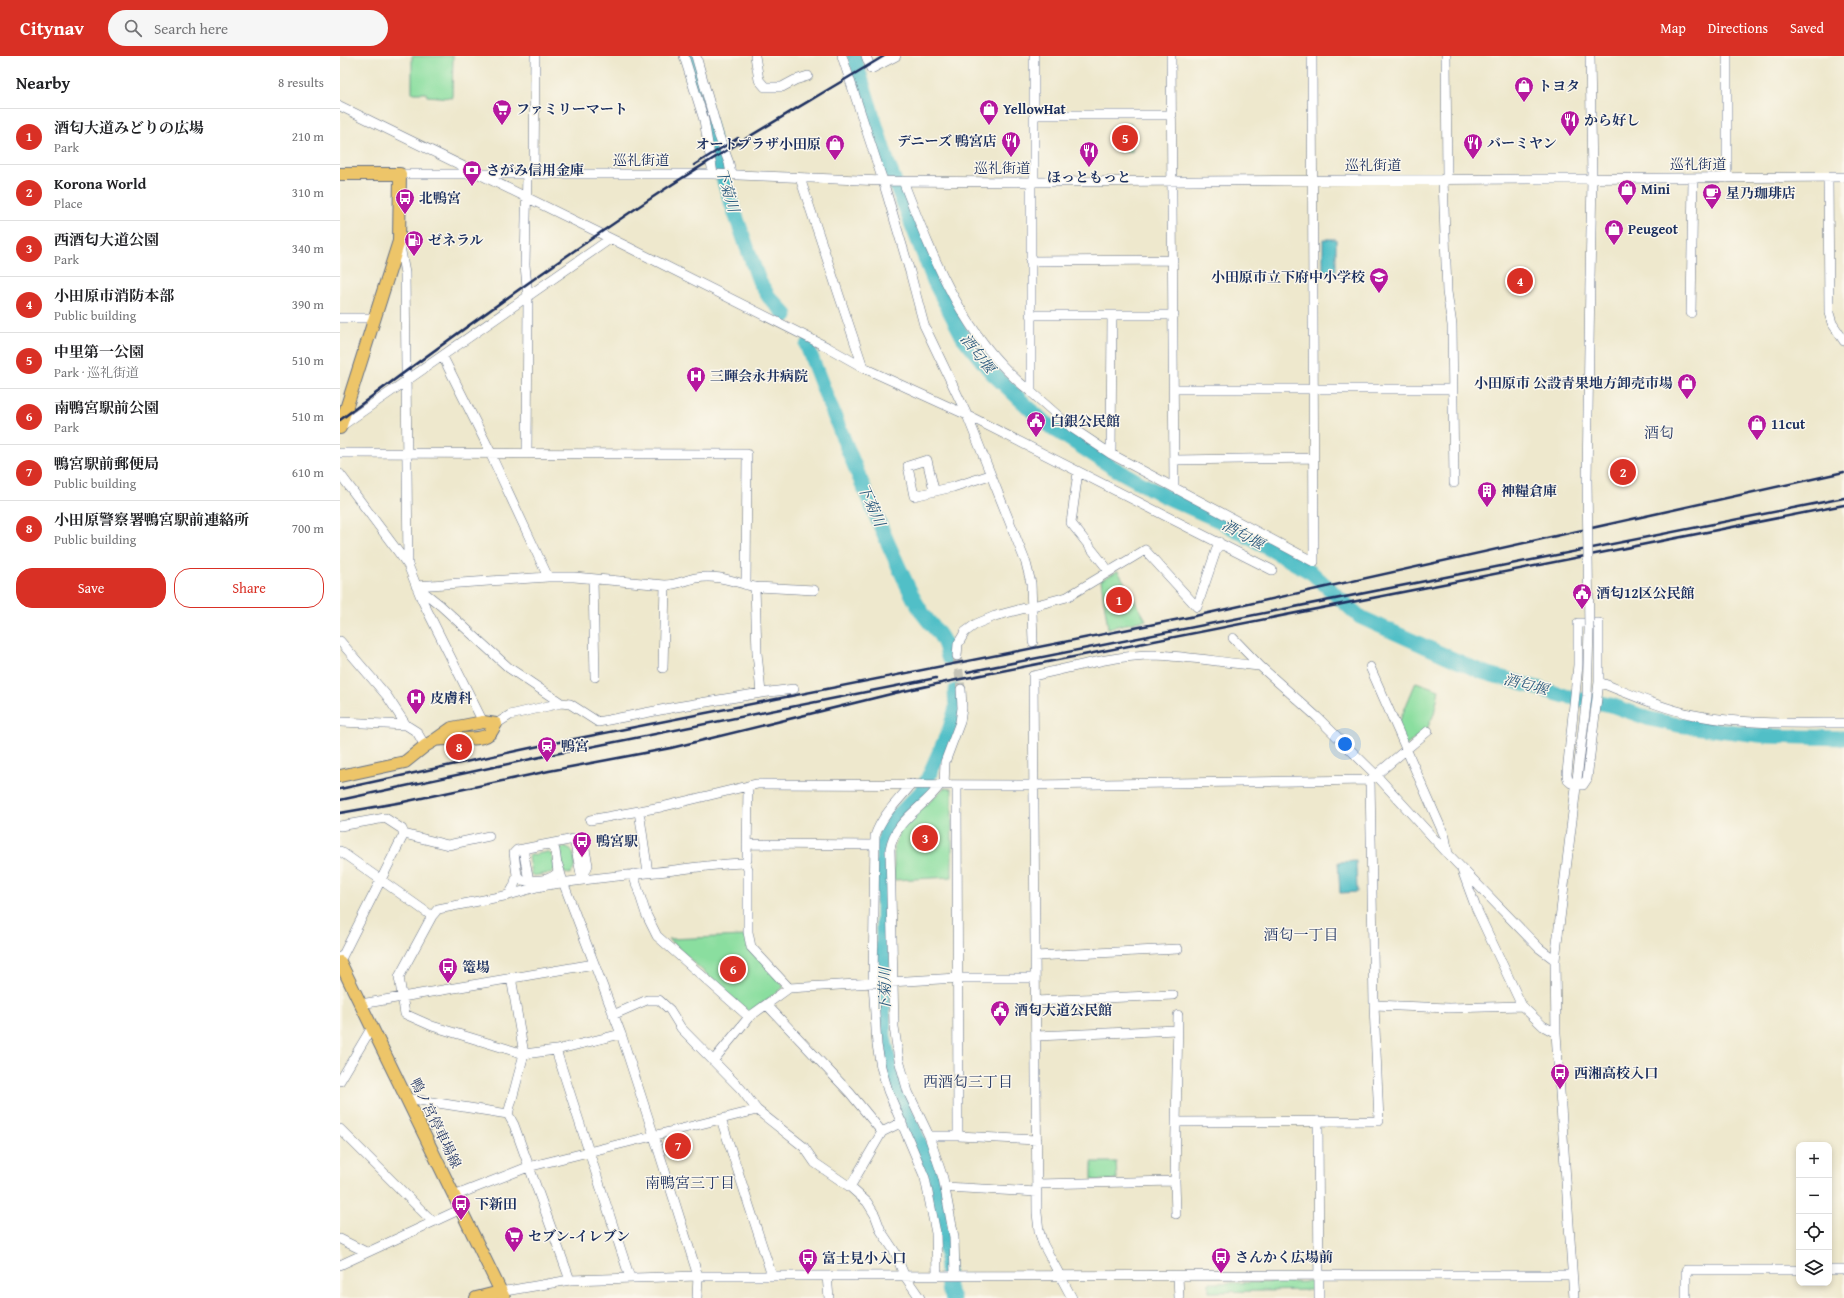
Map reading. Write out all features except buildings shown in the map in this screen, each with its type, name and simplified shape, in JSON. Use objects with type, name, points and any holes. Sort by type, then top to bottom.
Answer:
[{"type":"main road","points":[[340,174],[400,174],[399,241],[340,428]]},
{"type":"main road","points":[[340,776],[405,762],[452,728],[489,723]]},
{"type":"main road","name":"鴨ノ宮停車場線","points":[[340,962],[502,1295]]},
{"type":"main road","points":[[476,1298],[502,1295]]},
{"type":"street","points":[[527,453],[528,297],[525,265],[527,198],[530,173],[535,56]]},
{"type":"street","points":[[684,56],[722,174]]},
{"type":"street","points":[[696,56],[719,136],[730,163],[722,174]]},
{"type":"street","points":[[755,56],[759,80],[765,87],[782,87],[795,80],[808,76]]},
{"type":"street","points":[[842,56],[883,181],[924,325],[967,414],[1026,563],[1032,583],[1033,642]]},
{"type":"street","points":[[866,56],[871,69],[896,56]]},
{"type":"street","points":[[1031,392],[1030,261],[1034,56]]},
{"type":"street","points":[[1171,56],[1174,486]]},
{"type":"street","points":[[903,181],[935,260],[971,327],[1015,380],[1072,428],[1111,454],[1174,486],[1314,562],[1312,389],[1312,56]]},
{"type":"street","points":[[1446,56],[1445,179],[1448,292],[1452,325],[1454,483]]},
{"type":"street","points":[[1574,1298],[1556,1033],[1555,960],[1587,696],[1589,630],[1588,480],[1592,178],[1590,56]]},
{"type":"street","points":[[1727,56],[1727,178]]},
{"type":"street","points":[[340,106],[827,347],[863,367],[967,414],[1272,570]]},
{"type":"street","points":[[1034,115],[1172,115]]},
{"type":"street","name":"巡礼街道","points":[[400,174],[722,174],[883,181],[1032,182],[1312,179],[1844,178]]},
{"type":"street","points":[[800,178],[863,367]]},
{"type":"street","points":[[1691,313],[1693,178]]},
{"type":"street","points":[[1828,178],[1830,313],[1832,323],[1844,341]]},
{"type":"street","points":[[340,428],[610,239]]},
{"type":"street","points":[[399,241],[405,273],[408,565]]},
{"type":"street","points":[[1030,261],[1173,260]]},
{"type":"street","points":[[1030,315],[1174,315]]},
{"type":"street","points":[[1111,454],[1112,315]]},
{"type":"street","points":[[340,318],[375,318]]},
{"type":"street","points":[[443,357],[491,453],[548,577]]},
{"type":"street","points":[[1174,389],[1452,389]]},
{"type":"street","points":[[340,453],[747,454],[751,586],[761,693]]},
{"type":"street","points":[[1174,460],[1313,458]]},
{"type":"street","points":[[1078,472],[1071,523],[1109,571]]},
{"type":"street","points":[[340,474],[408,565],[416,586],[489,723],[510,715],[560,703],[570,704],[598,722],[676,707],[794,689]]},
{"type":"street","points":[[934,490],[953,487],[990,475]]},
{"type":"street","points":[[957,656],[958,644],[965,632],[976,624],[995,616],[1067,596],[1145,550],[1197,607],[1219,542]]},
{"type":"street","points":[[416,586],[548,577],[574,577],[593,580],[674,585],[695,578],[713,576],[732,579],[751,586],[814,590]]},
{"type":"street","points":[[593,580],[595,677]]},
{"type":"street","points":[[663,668],[665,585]]},
{"type":"street","points":[[416,586],[440,605],[509,668],[560,703]]},
{"type":"street","points":[[1578,623],[1599,624],[1599,682],[1587,779],[1583,784],[1576,785],[1569,783],[1567,773],[1578,665],[1578,623]]},
{"type":"street","points":[[1233,638],[1260,666],[1317,717],[1538,948],[1555,960]]},
{"type":"street","points":[[340,641],[387,696],[406,724],[430,743]]},
{"type":"street","points":[[1072,1298],[1059,1276],[1038,1231],[1033,676],[1106,661],[1152,655],[1209,659],[1260,666]]},
{"type":"street","points":[[1370,667],[1445,837],[1448,854]]},
{"type":"street","points":[[1599,682],[1670,709],[1696,715],[1728,720],[1783,723],[1844,723]]},
{"type":"street","points":[[954,1275],[954,1237],[945,1187],[929,1136],[908,1092],[899,1060],[894,1027],[890,856],[891,842],[900,825],[934,793],[940,785],[945,762],[960,722],[962,708],[961,689]]},
{"type":"street","points":[[341,722],[406,724]]},
{"type":"street","points":[[590,820],[639,811],[757,784],[1033,785],[1373,777],[1428,731]]},
{"type":"street","points":[[1176,1122],[1379,1121],[1374,1005],[1373,777]]},
{"type":"street","points":[[914,784],[886,814],[878,827],[874,844],[873,982],[877,1045],[881,1067],[888,1091],[925,1178],[936,1233],[938,1275]]},
{"type":"street","points":[[957,785],[958,1136]]},
{"type":"street","points":[[748,786],[747,860],[745,863],[748,869],[748,932],[751,947],[789,988]]},
{"type":"street","points":[[639,811],[648,873]]},
{"type":"street","points":[[340,826],[386,818],[402,829],[404,834]]},
{"type":"street","points":[[404,834],[448,844],[489,836]]},
{"type":"street","points":[[340,957],[342,957],[404,834]]},
{"type":"street","points":[[509,895],[514,886],[517,875],[514,853],[517,850],[574,839],[582,880]]},
{"type":"street","points":[[549,844],[555,850],[563,882],[621,1034],[698,1276],[697,1298]]},
{"type":"street","points":[[747,844],[874,844]]},
{"type":"street","points":[[523,849],[529,881],[537,887]]},
{"type":"street","points":[[340,851],[432,916]]},
{"type":"street","points":[[621,1034],[556,1050],[524,1054],[432,1026],[405,1014],[399,977],[432,916],[438,910],[563,882],[745,863]]},
{"type":"street","points":[[517,875],[521,880],[529,881],[548,879],[555,876],[558,872],[558,865]]},
{"type":"street","points":[[1460,866],[1476,908],[1522,1006],[1543,1026],[1556,1033]]},
{"type":"street","points":[[633,874],[646,914],[657,936],[749,1017]]},
{"type":"street","points":[[1035,956],[1178,949]]},
{"type":"street","points":[[361,1004],[511,977],[594,964]]},
{"type":"street","points":[[511,977],[524,1054],[508,1114],[514,1125],[570,1280]]},
{"type":"street","points":[[713,1061],[749,1017],[789,988],[957,978],[1035,978]]},
{"type":"street","points":[[1035,1001],[1173,995]]},
{"type":"street","points":[[613,1015],[647,1000],[659,1000],[670,1010],[681,1028],[741,1089],[757,1110],[804,1147],[815,1163],[850,1187],[867,1202],[875,1215],[881,1231],[895,1252],[904,1275],[920,1298]]},
{"type":"street","points":[[767,1005],[850,1093],[882,1132]]},
{"type":"street","points":[[1374,1005],[1449,1008],[1522,1006]]},
{"type":"street","points":[[1176,1214],[1175,1181],[1178,1015]]},
{"type":"street","points":[[340,1080],[372,1027]]},
{"type":"street","points":[[1036,1036],[1177,1030]]},
{"type":"street","points":[[556,1050],[630,1278]]},
{"type":"street","points":[[406,1098],[508,1114]]},
{"type":"street","points":[[454,1196],[528,1167],[757,1110]]},
{"type":"street","points":[[721,1119],[772,1276]]},
{"type":"street","points":[[1318,1121],[1319,1298]]},
{"type":"street","points":[[850,1187],[882,1132],[902,1122]]},
{"type":"street","points":[[340,1130],[432,1221]]},
{"type":"street","points":[[929,1136],[1037,1140]]},
{"type":"street","points":[[945,1187],[1037,1188],[1175,1181]]},
{"type":"street","points":[[340,1265],[432,1221],[461,1209]]},
{"type":"street","points":[[340,1239],[366,1252]]},
{"type":"street","points":[[1686,1298],[1686,1270],[1796,1270]]},
{"type":"street","points":[[1832,1270],[1844,1270]]},
{"type":"street","points":[[502,1295],[570,1280],[698,1276],[1572,1275]]},
{"type":"street","points":[[827,1276],[829,1298]]},
{"type":"street","points":[[1178,1276],[1179,1298]]},
{"type":"green space","points":[[412,56],[453,56],[452,98],[427,96],[426,93],[412,93]]},
{"type":"green space","points":[[1131,123],[1132,152],[1118,152],[1118,124]]},
{"type":"green space","points":[[1118,571],[1146,620],[1108,628],[1101,580]]},
{"type":"green space","points":[[1416,682],[1439,690],[1434,714],[1427,729],[1402,749],[1395,732]]},
{"type":"green space","points":[[944,788],[952,789],[952,877],[894,880],[894,847],[901,829]]},
{"type":"green space","points":[[566,847],[573,852],[575,864],[574,869],[570,874],[564,873],[559,851],[559,848]]},
{"type":"green space","points":[[547,852],[552,855],[555,869],[551,873],[533,876],[531,874],[528,857]]},
{"type":"green space","points":[[745,936],[784,987],[749,1013],[668,939]]},
{"type":"green space","points":[[1092,1162],[1116,1162],[1117,1180],[1092,1180]]},
{"type":"green space","points":[[1313,1282],[1313,1290],[1209,1292],[1209,1283]]},
{"type":"water","points":[[1323,239],[1336,239],[1336,271],[1323,271]]},
{"type":"water","points":[[1356,861],[1357,892],[1340,893],[1338,862]]},
{"type":"waterway","name":"下菊川","points":[[690,56],[726,188],[759,281],[769,297],[786,315]]},
{"type":"waterway","name":"酒匂堰","points":[[854,56],[888,164],[934,281],[963,337],[991,372],[1045,423],[1112,467],[1164,496],[1222,522],[1312,573],[1360,617],[1482,672],[1565,696],[1611,705],[1650,719],[1678,725],[1767,736],[1844,738]]},
{"type":"waterway","name":"下菊川","points":[[807,346],[855,468],[894,557],[917,604],[944,643],[948,657]]},
{"type":"waterway","name":"下菊川","points":[[953,1298],[948,1288],[946,1251],[937,1192],[925,1155],[896,1089],[884,1036],[883,845],[887,829],[894,819],[921,792],[927,780],[950,728],[956,708],[955,691]]},
{"type":"tunnel","points":[[957,656],[961,689]]},
{"type":"railway","points":[[340,420],[580,246],[662,191],[744,139],[884,56]]},
{"type":"railway","points":[[694,165],[738,138]]},
{"type":"railway","points":[[340,789],[544,745],[1195,616],[1844,472]]},
{"type":"railway","points":[[967,672],[1844,498]]},
{"type":"railway","points":[[340,813],[403,802],[549,771],[671,748],[895,693],[946,682],[1844,505]]},
{"type":"railway","points":[[340,800],[545,756],[936,678]]},
{"type":"place","name":"トヨタ","points":[[1524,103]]},
{"type":"place","name":"ファミリーマート","points":[[502,126]]},
{"type":"place","name":"YellowHat","points":[[989,126]]},
{"type":"place","name":"から好し","points":[[1570,137]]},
{"type":"place","name":"中里第一公園","points":[[1125,138]]},
{"type":"place","name":"デニーズ 鴨宮店","points":[[1011,158]]},
{"type":"place","name":"バーミヤン","points":[[1473,160]]},
{"type":"place","name":"オートプラザ小田原","points":[[835,161]]},
{"type":"place","name":"ほっともっと","points":[[1089,168]]},
{"type":"place","name":"さがみ信用金庫","points":[[472,187]]},
{"type":"place","name":"Mini","points":[[1627,206]]},
{"type":"place","name":"星乃珈琲店","points":[[1712,210]]},
{"type":"place","name":"北鴨宮","points":[[405,215]]},
{"type":"place","name":"Peugeot","points":[[1614,246]]},
{"type":"place","name":"ゼネラル","points":[[414,257]]},
{"type":"place","name":"小田原市消防本部","points":[[1520,281]]},
{"type":"place","name":"小田原市立下府中小学校","points":[[1379,294]]},
{"type":"place","name":"三暉会永井病院","points":[[696,393]]},
{"type":"place","name":"小田原市 公設青果地方卸売市場","points":[[1687,400]]},
{"type":"place","name":"白銀公民館","points":[[1036,438]]},
{"type":"place","name":"11cut","points":[[1757,441]]},
{"type":"place","name":"Korona World","points":[[1623,472]]},
{"type":"place","name":"神糧倉庫","points":[[1487,508]]},
{"type":"place","name":"酒匂大道みどりの広場","points":[[1119,600]]},
{"type":"place","name":"酒匂12区公民館","points":[[1582,610]]},
{"type":"place","name":"皮膚科","points":[[416,715]]},
{"type":"place","name":"小田原警察署鴨宮駅前連絡所","points":[[459,747]]},
{"type":"place","name":"鴨宮","points":[[547,763]]},
{"type":"place","name":"西酒匂大道公園","points":[[925,838]]},
{"type":"place","name":"鴨宮駅","points":[[582,858]]},
{"type":"place","name":"南鴨宮駅前公園","points":[[733,969]]},
{"type":"place","name":"篭場","points":[[448,984]]},
{"type":"place","name":"酒匂大道公民館","points":[[1000,1027]]},
{"type":"place","name":"西湘高校入口","points":[[1560,1090]]},
{"type":"place","name":"鴨宮駅前郵便局","points":[[678,1146]]},
{"type":"place","name":"下新田","points":[[461,1221]]},
{"type":"place","name":"セブン-イレブン","points":[[514,1253]]},
{"type":"place","name":"さんかく広場前","points":[[1221,1274]]},
{"type":"place","name":"富士見小入口","points":[[808,1275]]},
{"type":"district","name":"酒匂","points":[[1659,432]]},
{"type":"district","name":"酒匂一丁目","points":[[1301,934]]},
{"type":"district","name":"西酒匂三丁目","points":[[968,1081]]},
{"type":"district","name":"南鴨宮三丁目","points":[[690,1182]]}]
